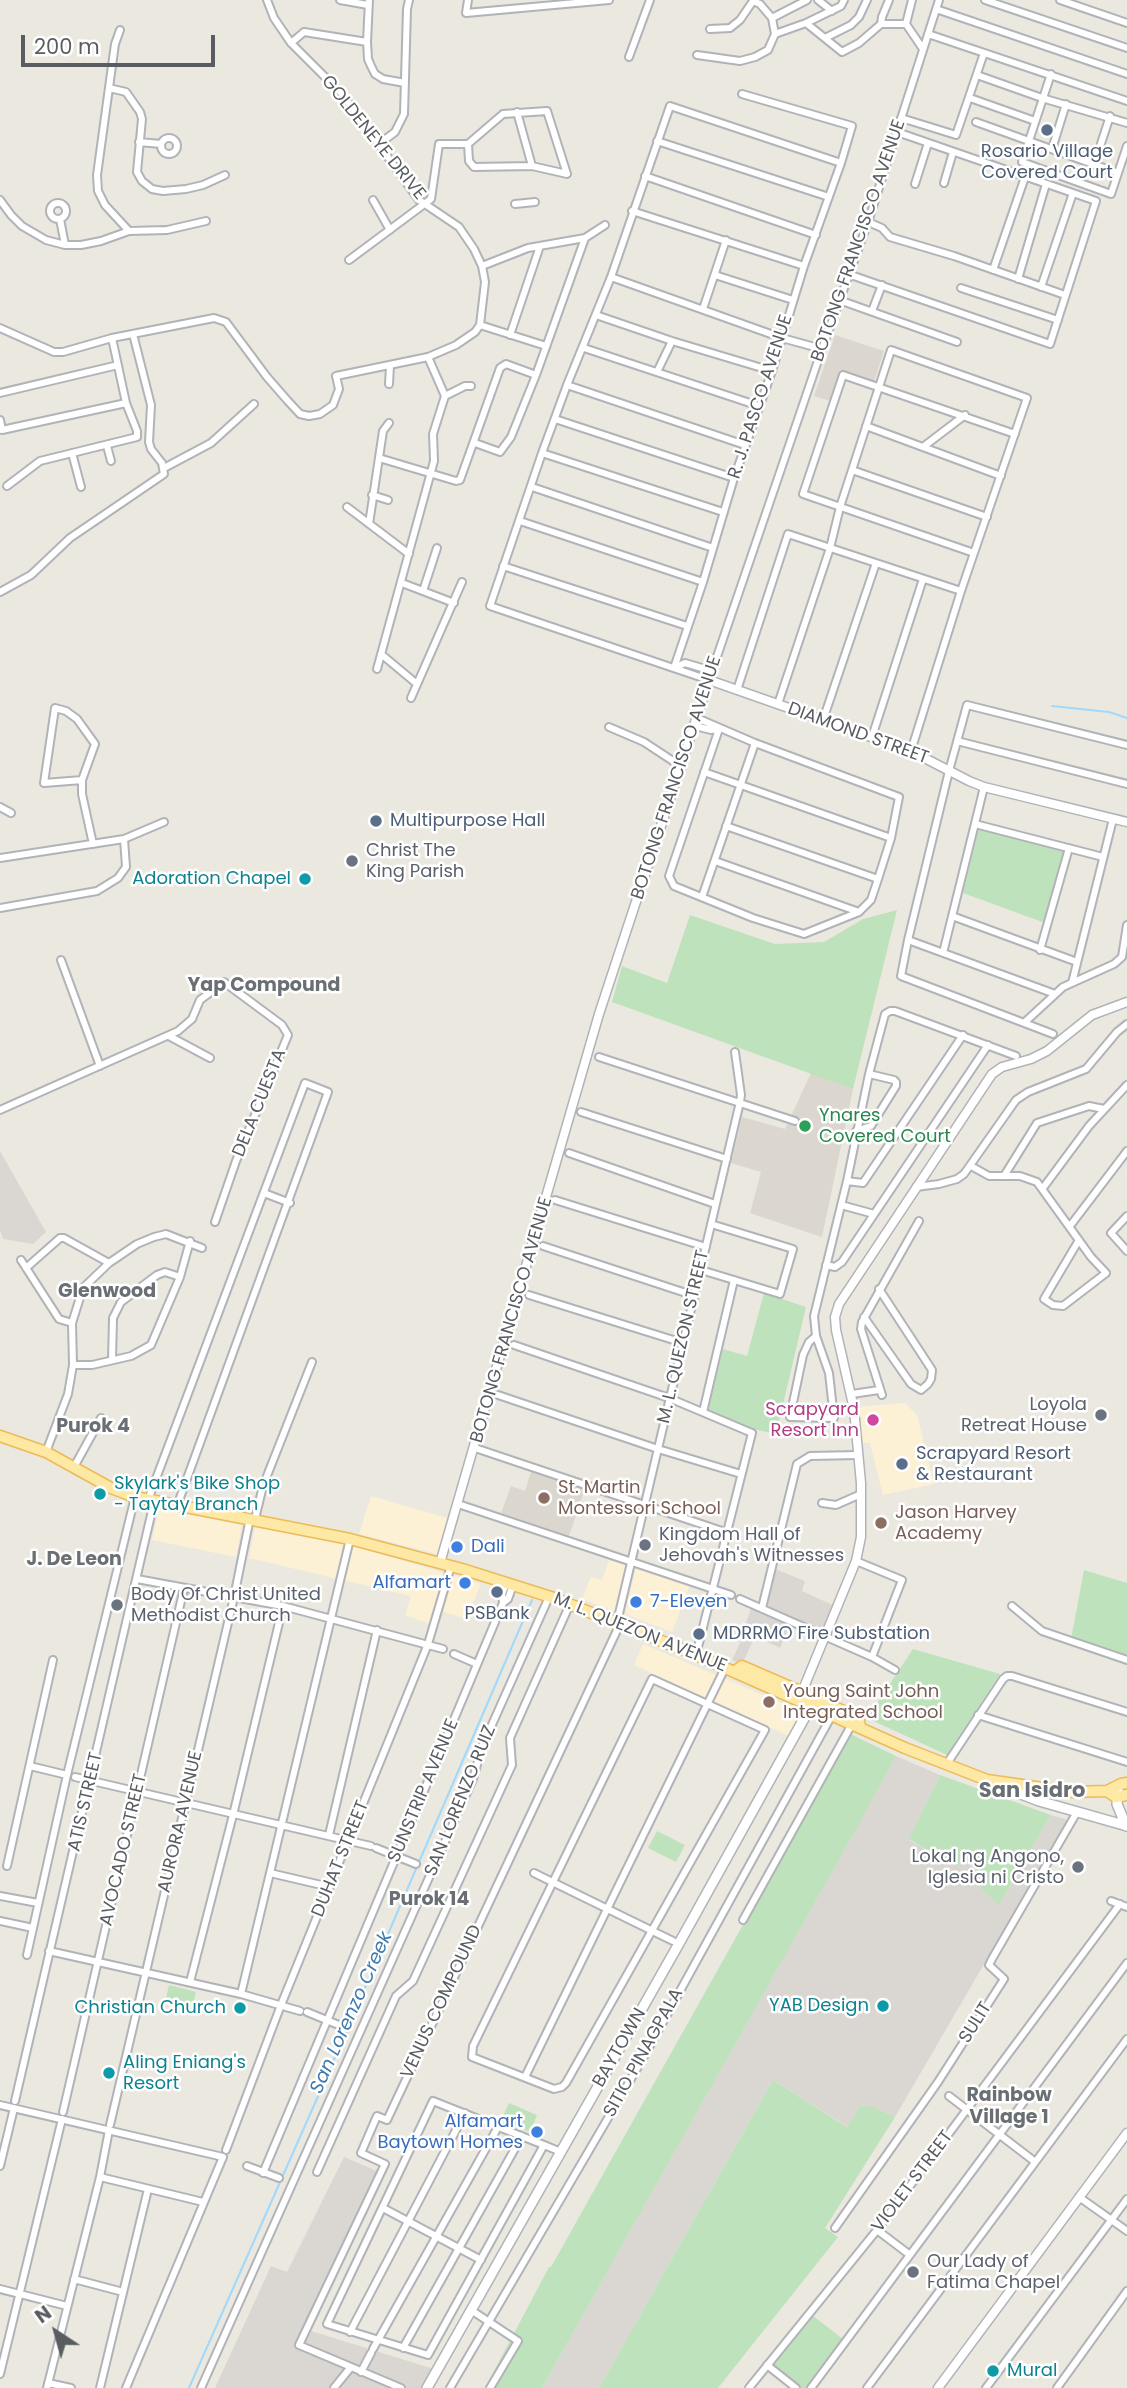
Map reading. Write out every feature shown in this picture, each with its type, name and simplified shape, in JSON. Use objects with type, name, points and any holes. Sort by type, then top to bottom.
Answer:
[{"type":"main road","name":"M. L. QUEZON AVENUE","points":[[0,1436],[46,1452],[111,1488],[135,1497],[350,1539],[446,1565],[570,1604],[696,1655],[946,1765],[1040,1801],[1126,1826]]},
{"type":"main road","points":[[729,1670],[742,1666],[802,1692],[854,1716],[859,1720],[856,1726]]},
{"type":"main road","name":"BAYTOWN","points":[[426,2388],[811,1706]]},
{"type":"main road","points":[[987,1780],[1059,1791],[1117,1794]]},
{"type":"main road","points":[[1125,1782],[1117,1794],[1119,1811],[1126,1826]]},
{"type":"street","name":"GOLDENEYE DRIVE","points":[[267,0],[274,18],[291,43],[342,94],[419,200],[459,227],[482,266],[485,282],[480,325]]},
{"type":"street","points":[[340,0],[369,2],[368,59],[375,74],[383,79],[405,83]]},
{"type":"street","points":[[379,144],[395,132],[404,114],[409,0]]},
{"type":"street","points":[[468,0],[466,13],[609,0]]},
{"type":"street","points":[[629,57],[650,0]]},
{"type":"street","points":[[772,18],[807,0]]},
{"type":"street","points":[[818,0],[832,11]]},
{"type":"street","points":[[775,34],[832,11],[845,0]]},
{"type":"street","points":[[825,38],[851,25],[859,17],[867,0]]},
{"type":"street","points":[[881,24],[889,0]]},
{"type":"street","points":[[912,0],[906,24],[923,49]]},
{"type":"street","name":"BOTONG FRANCISCO AVENUE","points":[[446,1565],[458,1504],[599,1014],[711,675],[868,222],[939,0]]},
{"type":"street","points":[[985,0],[1127,48]]},
{"type":"street","points":[[1060,0],[1127,23]]},
{"type":"street","points":[[697,55],[740,61],[768,50],[775,34],[772,18],[760,4],[753,1],[740,20],[730,28],[710,29]]},
{"type":"street","points":[[936,9],[1127,74]]},
{"type":"street","points":[[806,23],[842,52],[859,43],[881,24],[906,24]]},
{"type":"street","points":[[120,30],[115,44],[97,175],[98,191],[104,205],[129,231]]},
{"type":"street","points":[[291,43],[304,32],[367,42]]},
{"type":"street","points":[[928,34],[1127,101]]},
{"type":"street","points":[[901,118],[956,135],[984,53]]},
{"type":"street","points":[[1051,74],[1022,163],[1111,194],[1127,146]]},
{"type":"street","points":[[977,75],[1127,123]]},
{"type":"street","points":[[109,88],[126,92],[142,119],[137,172],[142,181],[152,189],[186,189],[225,175]]},
{"type":"street","name":"R. J. PASCO AVENUE","points":[[674,668],[734,478],[852,126],[742,94]]},
{"type":"street","points":[[970,98],[1035,121]]},
{"type":"street","points":[[1052,149],[1066,104]]},
{"type":"street","points":[[711,675],[674,668],[490,606],[542,453],[611,277],[670,106],[841,163]]},
{"type":"street","points":[[349,260],[431,199],[439,144],[468,144],[503,114],[547,110],[567,174],[532,166],[474,167],[469,160],[468,144]]},
{"type":"street","points":[[517,112],[532,166]]},
{"type":"street","points":[[1094,164],[1110,116]]},
{"type":"street","points":[[976,122],[1118,173]]},
{"type":"street","points":[[848,274],[1050,344],[1096,201],[897,132]]},
{"type":"street","points":[[657,141],[829,197]]},
{"type":"street","points":[[139,142],[161,144]]},
{"type":"street","points":[[915,184],[928,143]]},
{"type":"street","points":[[944,183],[953,152]]},
{"type":"street","points":[[645,176],[816,235]]},
{"type":"street","points":[[993,270],[1025,177]]},
{"type":"street","points":[[1018,279],[1046,184]]},
{"type":"street","points":[[1041,287],[1073,193]]},
{"type":"street","points":[[0,200],[22,226],[46,240],[65,245],[101,241],[129,231],[167,230],[206,221]]},
{"type":"street","points":[[373,200],[390,230]]},
{"type":"street","points":[[515,204],[535,202]]},
{"type":"street","points":[[632,211],[804,266]]},
{"type":"street","points":[[60,219],[65,245]]},
{"type":"street","points":[[868,222],[882,229],[890,237],[1065,295]]},
{"type":"street","points":[[482,266],[513,253],[584,238],[605,225]]},
{"type":"street","points":[[475,443],[500,452],[511,437],[536,375],[584,238]]},
{"type":"street","points":[[703,309],[726,240]]},
{"type":"street","points":[[510,335],[540,246]]},
{"type":"street","points":[[715,275],[793,300]]},
{"type":"street","points":[[611,277],[782,338],[822,349]]},
{"type":"street","points":[[872,311],[882,285]]},
{"type":"street","points":[[961,288],[1058,320]]},
{"type":"street","points":[[839,300],[957,342]]},
{"type":"street","points":[[596,315],[772,371]]},
{"type":"street","points":[[0,328],[54,352],[63,352],[203,316],[214,318],[226,323],[267,377],[300,414],[309,416],[320,414],[333,405],[339,389],[335,376],[428,358],[469,337],[480,325],[546,346]]},
{"type":"street","points":[[0,592],[31,575],[70,538],[164,474],[164,468],[149,442],[151,405],[133,334]]},
{"type":"street","points":[[7,486],[40,461],[137,437],[126,403],[112,338]]},
{"type":"street","points":[[657,372],[672,341]]},
{"type":"street","points":[[584,348],[759,406]]},
{"type":"street","points":[[778,704],[891,350],[1027,398],[961,591],[911,751]]},
{"type":"street","points":[[377,669],[432,474],[433,434],[445,396],[428,358]]},
{"type":"street","points":[[0,393],[118,365]]},
{"type":"street","points":[[379,458],[460,480],[500,368],[506,365],[536,375]]},
{"type":"street","points":[[389,384],[390,366]]},
{"type":"street","points":[[974,553],[803,494],[843,376],[1015,434]]},
{"type":"street","points":[[567,384],[745,445]]},
{"type":"street","points":[[445,396],[465,386],[471,386]]},
{"type":"street","points":[[0,420],[2,430],[126,403]]},
{"type":"street","points":[[164,468],[211,443],[254,404]]},
{"type":"street","points":[[923,447],[965,415]]},
{"type":"street","points":[[555,418],[734,478]]},
{"type":"street","points":[[369,524],[383,431],[389,423]]},
{"type":"street","points":[[866,426],[1001,476]]},
{"type":"street","points":[[107,446],[111,461]]},
{"type":"street","points":[[72,453],[81,487]]},
{"type":"street","points":[[542,453],[723,512]]},
{"type":"street","points":[[852,470],[987,517]]},
{"type":"street","points":[[532,487],[713,548]]},
{"type":"street","points":[[372,495],[388,500]]},
{"type":"street","points":[[347,507],[409,554]]},
{"type":"street","points":[[520,521],[703,582]]},
{"type":"street","points":[[737,690],[788,534],[961,591]]},
{"type":"street","points":[[423,591],[437,548]]},
{"type":"street","points":[[823,720],[876,563]]},
{"type":"street","points":[[503,566],[687,626]]},
{"type":"street","points":[[872,737],[923,579]]},
{"type":"street","points":[[411,698],[462,582]]},
{"type":"street","points":[[402,583],[454,603]]},
{"type":"street","points":[[381,654],[417,684]]},
{"type":"street","name":"DIAMOND STREET","points":[[711,675],[737,690],[911,751],[984,787],[1127,822]]},
{"type":"street","points":[[1053,1034],[901,976],[949,771],[967,705],[1127,745]]},
{"type":"street","points":[[82,780],[44,783],[55,708],[66,711],[77,719],[95,744],[82,780],[82,794],[93,844]]},
{"type":"street","points":[[696,722],[717,726],[899,797],[891,838],[871,900],[859,912],[804,934],[753,918],[674,886],[669,876],[719,729]]},
{"type":"street","points":[[609,727],[644,742],[682,767]]},
{"type":"street","points":[[957,740],[1127,784]]},
{"type":"street","points":[[702,897],[755,743]]},
{"type":"street","points":[[704,772],[891,838]]},
{"type":"street","points":[[943,953],[984,787]]},
{"type":"street","points":[[0,807],[11,813]]},
{"type":"street","points":[[1072,983],[1113,819]]},
{"type":"street","points":[[0,858],[124,839],[164,822]]},
{"type":"street","points":[[975,824],[1103,857]]},
{"type":"street","points":[[726,826],[878,879]]},
{"type":"street","points":[[0,908],[97,891],[118,878],[126,867],[124,839]]},
{"type":"street","points":[[1040,950],[1069,848]]},
{"type":"street","points":[[715,861],[859,912]]},
{"type":"street","points":[[952,916],[1077,962]]},
{"type":"street","points":[[1025,1022],[1055,994],[1072,983],[1114,964],[1122,957],[1127,925]]},
{"type":"street","points":[[908,940],[1055,994]]},
{"type":"street","points":[[61,960],[100,1066]]},
{"type":"street","name":"DELA CUESTA","points":[[0,1110],[169,1036],[192,1019],[200,1000],[207,993],[224,982],[282,1025],[288,1035],[236,1161],[215,1222]]},
{"type":"street","points":[[802,1692],[856,1561],[861,1537],[861,1494],[852,1394],[836,1330],[835,1317],[839,1304],[992,1074],[1002,1067],[1047,1051],[1091,1016],[1127,1002]]},
{"type":"street","points":[[816,1336],[809,1342],[803,1355],[790,1417],[834,1418],[829,1373],[816,1336],[814,1316],[847,1181],[869,1073],[886,1014],[890,1010],[1016,1056]]},
{"type":"street","points":[[916,1187],[957,1179],[971,1166],[1016,1100],[1028,1092],[1086,1069],[1127,1024]]},
{"type":"street","points":[[847,1181],[863,1183],[963,1035]]},
{"type":"street","points":[[169,1036],[210,1058]]},
{"type":"street","points":[[826,1265],[835,1266],[842,1262],[988,1045]]},
{"type":"street","name":"M. L. QUEZON STREET","points":[[618,1623],[740,1102],[735,1052]]},
{"type":"street","points":[[599,1057],[795,1121]]},
{"type":"street","points":[[856,1131],[871,1126],[896,1086],[894,1080],[869,1073]]},
{"type":"street","name":"ATIS STREET","points":[[0,2166],[137,1579],[151,1501],[304,1083],[328,1092],[290,1203]]},
{"type":"street","points":[[1044,1188],[1104,1108],[1127,1085]]},
{"type":"street","points":[[1004,1176],[1037,1123],[1089,1106],[1104,1108]]},
{"type":"street","points":[[581,1112],[727,1159]]},
{"type":"street","points":[[1070,1226],[1127,1151]]},
{"type":"street","points":[[569,1153],[715,1204]]},
{"type":"street","points":[[971,1166],[989,1176],[1029,1177],[1044,1188],[1079,1240],[1107,1273],[1060,1307],[1044,1300],[1079,1240]]},
{"type":"street","points":[[177,1506],[290,1203],[264,1193]]},
{"type":"street","points":[[555,1200],[706,1247]]},
{"type":"street","points":[[841,1205],[874,1214]]},
{"type":"street","points":[[1127,1216],[1111,1233],[1127,1251]]},
{"type":"street","points":[[852,1394],[880,1392],[861,1329],[864,1317],[879,1289],[919,1221]]},
{"type":"street","points":[[701,1270],[780,1294],[793,1249],[711,1224]]},
{"type":"street","points":[[46,1452],[61,1418],[74,1365],[72,1323],[83,1288],[109,1263],[137,1244],[154,1237],[166,1234],[190,1241],[202,1248]]},
{"type":"street","points":[[26,1268],[61,1238],[109,1263]]},
{"type":"street","points":[[74,1365],[92,1365],[131,1356],[152,1345],[180,1277],[190,1241]]},
{"type":"street","points":[[543,1246],[695,1296]]},
{"type":"street","points":[[21,1260],[59,1319],[72,1323]]},
{"type":"street","points":[[112,1360],[113,1318],[121,1302],[157,1275],[165,1272],[180,1277]]},
{"type":"street","points":[[703,1412],[734,1280]]},
{"type":"street","points":[[864,1317],[911,1384],[921,1390],[928,1384],[932,1370],[879,1289]]},
{"type":"street","points":[[529,1295],[683,1343]]},
{"type":"street","points":[[514,1345],[669,1398],[752,1433],[696,1655]]},
{"type":"street","name":"AURORA AVENUE","points":[[48,2385],[100,2177],[145,1973],[253,1519],[263,1486],[312,1362]]},
{"type":"street","points":[[829,1373],[846,1372]]},
{"type":"street","points":[[498,1395],[741,1474]]},
{"type":"street","points":[[74,1467],[101,1418]]},
{"type":"street","points":[[475,1448],[727,1533]]},
{"type":"street","points":[[762,1608],[797,1464],[810,1456],[858,1455]]},
{"type":"street","points":[[822,1503],[836,1505],[861,1494]]},
{"type":"street","points":[[27,1955],[135,1497]]},
{"type":"street","points":[[458,1504],[731,1595]]},
{"type":"street","points":[[241,1994],[350,1539]]},
{"type":"street","points":[[856,1561],[902,1580],[872,1657]]},
{"type":"street","name":"DUHAT STREET","points":[[126,2388],[224,2153],[281,2005],[428,1644],[446,1565]]},
{"type":"street","points":[[137,1579],[283,1606],[443,1649]]},
{"type":"street","name":"SUNSTRIP AVENUE","points":[[263,2173],[503,1603],[502,1594],[510,1584]]},
{"type":"street","name":"AVOCADO STREET","points":[[0,2374],[139,1790],[184,1588]]},
{"type":"street","name":"SAN LORENZO RUIZ","points":[[201,2388],[473,1779],[482,1747],[549,1597]]},
{"type":"street","points":[[740,1599],[872,1657],[895,1671]]},
{"type":"street","points":[[317,2172],[396,1996],[413,1981],[512,1765],[510,1738],[570,1604]]},
{"type":"street","points":[[190,1982],[283,1606]]},
{"type":"street","points":[[1012,1606],[1042,1631],[1127,1661]]},
{"type":"street","name":"VENUS COMPOUND","points":[[351,2367],[299,2345],[385,2164],[361,2153],[377,2116],[387,2120],[618,1623]]},
{"type":"street","points":[[330,1835],[377,1630]]},
{"type":"street","points":[[454,1654],[477,1664]]},
{"type":"street","points":[[7,1866],[53,1660]]},
{"type":"street","points":[[525,2077],[707,1704],[729,1670]]},
{"type":"street","points":[[946,1765],[1003,1678],[1012,1676],[1127,1712]]},
{"type":"street","points":[[652,1679],[707,1704],[765,1730],[566,2083],[559,2088],[550,2087],[472,2057],[473,2046],[652,1679]]},
{"type":"street","name":"SITIO PINAGPALA","points":[[450,2388],[642,2060],[832,1715]]},
{"type":"street","points":[[978,1715],[1127,1762]]},
{"type":"street","points":[[743,1920],[856,1726]]},
{"type":"street","points":[[30,1766],[139,1790],[233,1815],[330,1835],[373,1847],[415,1864]]},
{"type":"street","name":"SULIT","points":[[835,2228],[938,2082],[1004,1979],[989,1965],[1077,1812]]},
{"type":"street","points":[[270,1873],[330,1887]]},
{"type":"street","points":[[534,1873],[673,1941]]},
{"type":"street","points":[[0,1895],[38,1903]]},
{"type":"street","points":[[1111,1901],[1123,1905]]},
{"type":"street","name":"VIOLET STREET","points":[[749,2388],[877,2230],[1123,1905]]},
{"type":"street","points":[[0,1921],[33,1928]]},
{"type":"street","points":[[49,1951],[241,1994],[304,2012],[346,2028]]},
{"type":"street","points":[[811,2388],[1127,1963]]},
{"type":"street","points":[[867,2388],[1127,2039]]},
{"type":"street","points":[[948,2096],[1034,2161]]},
{"type":"street","points":[[544,2145],[428,2355],[327,2324],[433,2101],[466,2113],[498,2127],[522,2136],[544,2145],[561,2152]]},
{"type":"street","points":[[0,2105],[15,2104],[224,2153]]},
{"type":"street","points":[[350,2332],[466,2113]]},
{"type":"street","points":[[361,2372],[498,2127]]},
{"type":"street","points":[[938,2388],[1127,2133]]},
{"type":"street","points":[[403,2348],[522,2136]]},
{"type":"street","points":[[247,2166],[279,2178]]},
{"type":"street","points":[[100,2177],[203,2203]]},
{"type":"street","points":[[100,2388],[148,2189]]},
{"type":"street","points":[[1079,2197],[1127,2231]]},
{"type":"street","points":[[986,2388],[1127,2199]]},
{"type":"street","points":[[383,2208],[481,2260]]},
{"type":"street","points":[[877,2230],[910,2255]]},
{"type":"street","points":[[74,2279],[123,2292]]},
{"type":"street","points":[[0,2289],[67,2306]]},
{"type":"street","points":[[1057,2388],[1127,2291]]},
{"type":"street","points":[[471,2310],[518,2341],[490,2388]]},
{"type":"street","points":[[767,2365],[796,2388]]},
{"type":"street","points":[[334,2388],[351,2367],[401,2388]]},
{"type":"street","points":[[48,2385],[71,2388]]},
{"type":"shaded area","points":[[835,335],[884,351],[874,382],[840,371],[830,401],[814,396]]},
{"type":"shaded area","points":[[811,1073],[853,1089],[822,1237],[750,1213],[761,1172],[731,1163],[742,1117],[785,1129]]},
{"type":"shaded area","points":[[0,1151],[46,1232],[33,1244],[3,1239],[0,1230]]},
{"type":"shaded area","name":"Scrapyard Resort & Restaurant","points":[[905,1403],[917,1415],[934,1484],[883,1495],[870,1443],[861,1443],[857,1407]]},
{"type":"shaded area","name":"St. Martin Montessori School","points":[[531,1472],[585,1489],[569,1536],[501,1513],[511,1486],[525,1491]]},
{"type":"shaded area","points":[[371,1496],[447,1518],[437,1554],[359,1534]]},
{"type":"shaded area","points":[[159,1509],[242,1525],[236,1557],[152,1540]]},
{"type":"shaded area","points":[[255,1527],[354,1546],[481,1584],[466,1619],[435,1609],[430,1624],[405,1615],[411,1596],[249,1558]]},
{"type":"shaded area","points":[[609,1560],[626,1565],[615,1611],[582,1599],[591,1577],[602,1580]]},
{"type":"shaded area","points":[[636,1568],[690,1585],[672,1632],[625,1614]]},
{"type":"shaded area","points":[[775,1569],[805,1581],[802,1591],[835,1606],[824,1632],[767,1607]]},
{"type":"shaded area","points":[[752,1606],[790,1624],[780,1648],[755,1636],[744,1660],[739,1663],[732,1660],[745,1632],[743,1631]]},
{"type":"shaded area","points":[[643,1644],[803,1712],[789,1736],[634,1665]]},
{"type":"shaded area","points":[[896,1756],[940,1775],[909,1840],[957,1866],[961,1859],[987,1875],[999,1905],[1051,1815],[1068,1820],[895,2117],[874,2107],[848,2127],[773,2080],[599,2388],[542,2388]]},
{"type":"shaded area","points":[[344,2157],[377,2171],[294,2347],[302,2350],[311,2331],[434,2369],[423,2388],[215,2388],[271,2266],[287,2272]]},
{"type":"green space","points":[[979,828],[1065,849],[1045,923],[963,893]]},
{"type":"green space","points":[[897,910],[853,1089],[612,1002],[622,966],[667,983],[690,915],[775,944],[824,942],[863,919]]},
{"type":"green space","points":[[764,1293],[806,1307],[776,1434],[753,1429],[708,1410],[723,1349],[747,1356]]},
{"type":"green space","points":[[1084,1570],[1127,1583],[1127,1657],[1071,1639]]},
{"type":"green space","points":[[913,1649],[1000,1674],[947,1755],[867,1718]]},
{"type":"green space","points":[[850,1734],[896,1756],[861,1820],[542,2388],[485,2388],[549,2267]]},
{"type":"green space","points":[[940,1775],[1051,1815],[999,1905],[980,1887],[987,1875],[962,1859],[956,1867],[909,1839]]},
{"type":"green space","points":[[657,1831],[685,1845],[676,1862],[648,1848]]},
{"type":"green space","points":[[169,1985],[196,1992],[192,2009],[165,2002]]},
{"type":"green space","points":[[773,2080],[847,2127],[861,2106],[874,2107],[895,2117],[825,2228],[838,2237],[718,2388],[599,2388]]},
{"type":"green space","points":[[509,2103],[537,2115],[530,2132],[501,2120]]},
{"type":"green space","points":[[812,2315],[843,2339],[806,2388],[802,2388],[772,2365]]},
{"type":"waterway","points":[[1052,706],[1109,712],[1127,718]]},
{"type":"waterway","name":"San Lorenzo Creek","points":[[189,2388],[532,1600]]},
{"type":"place","name":"Rosario Village Covered Court","points":[[1047,130]]},
{"type":"place","name":"Multipurpose Hall","points":[[376,821]]},
{"type":"place","name":"Christ The King Parish","points":[[352,861]]},
{"type":"place","name":"Adoration Chapel","points":[[305,879]]},
{"type":"place","name":"Ynares Covered Court","points":[[805,1126]]},
{"type":"place","name":"Loyola Retreat House","points":[[1101,1415]]},
{"type":"place","name":"Scrapyard Resort Inn","points":[[873,1420]]},
{"type":"place","name":"Scrapyard Resort & Restaurant","points":[[902,1464]]},
{"type":"place","name":"Skylark's Bike Shop - Taytay Branch","points":[[100,1494]]},
{"type":"place","name":"St. Martin Montessori School","points":[[544,1498]]},
{"type":"place","name":"Jason Harvey Academy","points":[[881,1523]]},
{"type":"place","name":"Kingdom Hall of Jehovah's Witnesses","points":[[645,1545]]},
{"type":"place","name":"Dali","points":[[457,1547]]},
{"type":"place","name":"Alfamart","points":[[465,1583]]},
{"type":"place","name":"PSBank","points":[[497,1592]]},
{"type":"place","name":"7-Eleven","points":[[636,1602]]},
{"type":"place","name":"Body Of Christ United Methodist Church","points":[[117,1605]]},
{"type":"place","name":"MDRRMO Fire Substation","points":[[699,1634]]},
{"type":"place","name":"Young Saint John Integrated School","points":[[769,1702]]},
{"type":"place","name":"Lokal ng Angono, Iglesia ni Cristo","points":[[1078,1867]]},
{"type":"place","name":"YAB Design","points":[[883,2006]]},
{"type":"place","name":"Christian Church","points":[[240,2008]]},
{"type":"place","name":"Aling Eniang's Resort","points":[[109,2073]]},
{"type":"place","name":"Alfamart Baytown Homes","points":[[537,2132]]},
{"type":"place","name":"Our Lady of Fatima Chapel","points":[[913,2272]]},
{"type":"place","name":"Mural","points":[[993,2371]]},
{"type":"district","name":"Yap Compound","points":[[264,986]]},
{"type":"district","name":"Glenwood","points":[[107,1292]]},
{"type":"district","name":"Purok 4","points":[[93,1427]]},
{"type":"district","name":"J. De Leon","points":[[74,1560]]},
{"type":"district","name":"San Isidro","points":[[1032,1792]]},
{"type":"district","name":"Purok 14","points":[[429,1900]]},
{"type":"district","name":"Rainbow Village 1","points":[[1009,2107]]}]
